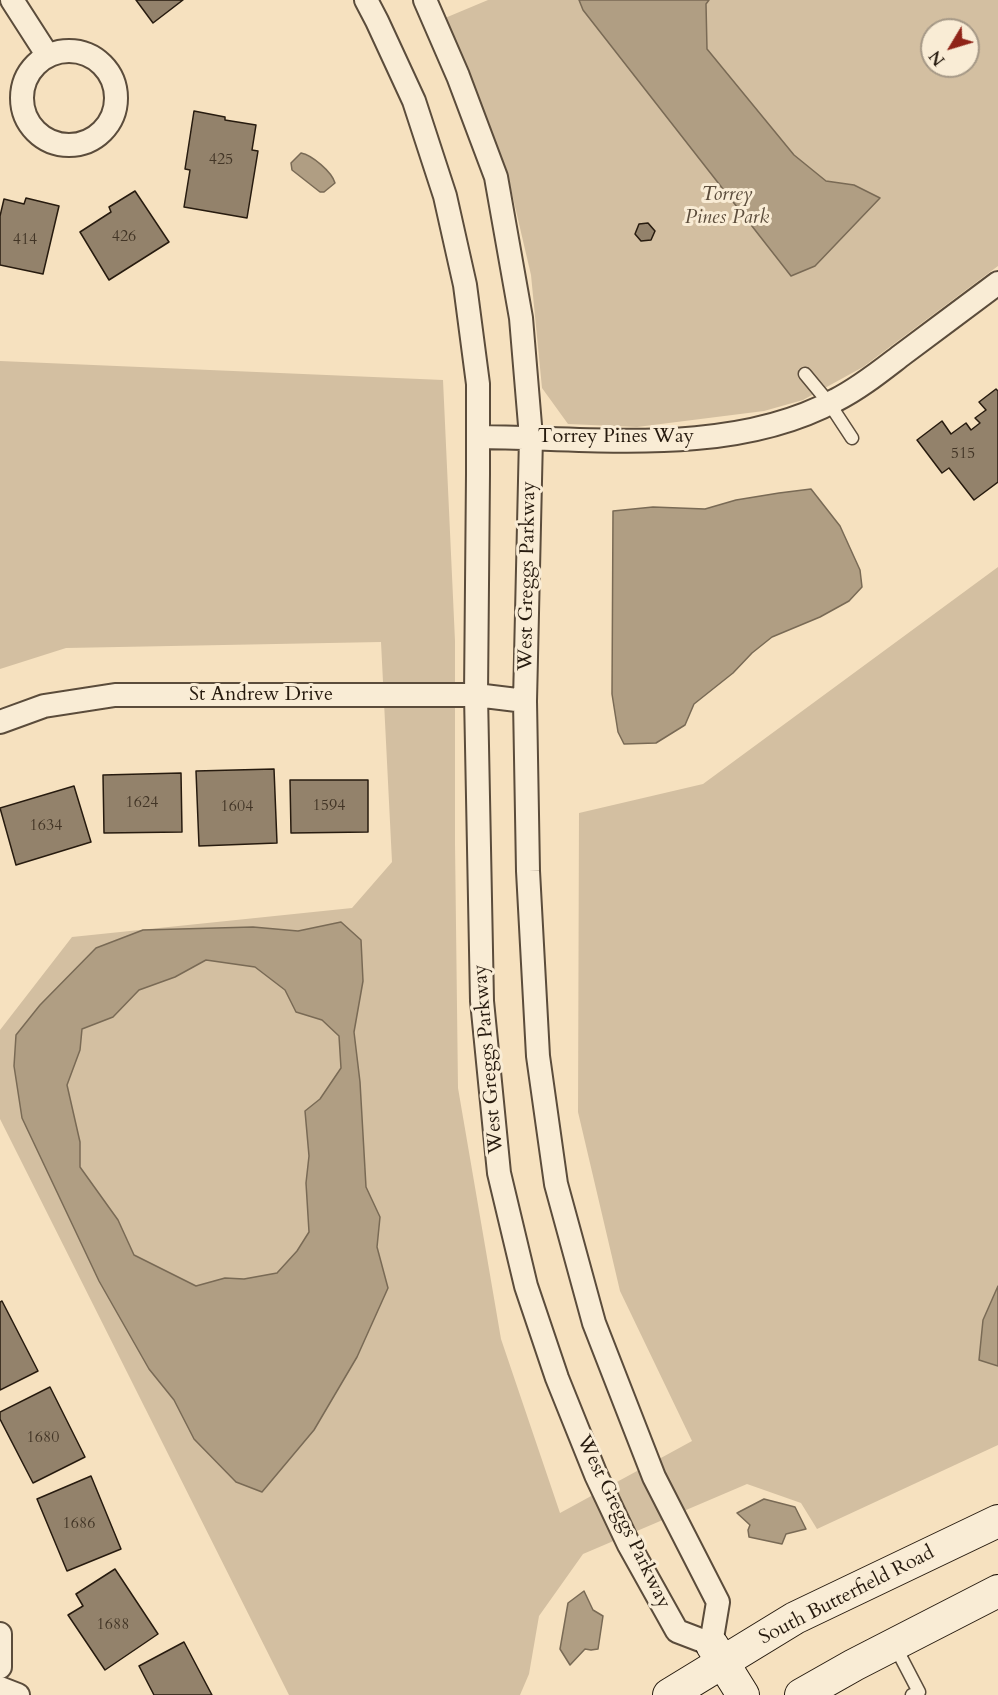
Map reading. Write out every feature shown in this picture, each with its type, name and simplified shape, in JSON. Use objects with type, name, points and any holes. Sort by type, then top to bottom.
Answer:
[{"type":"main road","name":"South Butterfield Road","points":[[669,1695],[717,1653],[998,1521]]},
{"type":"main road","points":[[801,1695],[998,1591]]},
{"type":"main road","points":[[717,1653],[743,1695]]},
{"type":"street","points":[[12,0],[48,56]]},
{"type":"street","name":"West Greggs Parkway","points":[[366,0],[414,101],[445,196],[465,285],[478,384],[476,695],[482,1001],[499,1173],[526,1286],[557,1378],[596,1475],[629,1545],[677,1631],[717,1653],[718,1602],[649,1466],[594,1323],[556,1184],[538,1056],[528,871],[525,701],[531,437],[521,318],[496,177],[458,76],[425,0]]},
{"type":"street","points":[[74,51],[88,55],[102,63],[111,76],[116,91],[116,106],[111,121],[101,133],[87,142],[72,145],[57,143],[43,137],[32,126],[25,112],[22,98],[25,82],[32,69],[48,56],[58,52],[74,51]]},
{"type":"street","name":"Torrey Pines Way","points":[[478,437],[623,441],[686,439],[756,429],[801,416],[837,400],[887,366],[998,283]]},
{"type":"street","name":"St Andrew Drive","points":[[0,722],[44,706],[115,695],[476,695],[525,701]]},
{"type":"street","points":[[0,1634],[0,1667]]},
{"type":"street","points":[[0,1688],[18,1695]]},
{"type":"lane","points":[[805,374],[852,438]]},
{"type":"lane","points":[[894,1645],[918,1694]]},
{"type":"green space","name":"Torrey Pines Park","points":[[488,0],[998,0],[998,266],[863,367],[803,400],[764,411],[637,427],[568,424],[542,388],[531,275],[506,168],[445,18]]},
{"type":"green space","points":[[0,361],[443,380],[455,641],[458,1088],[501,1339],[560,1513],[692,1441],[620,1291],[578,1112],[579,813],[703,784],[998,567],[998,1445],[817,1529],[801,1503],[747,1484],[583,1554],[539,1616],[529,1674],[520,1695],[289,1695],[0,1119],[0,1030],[72,937],[352,908],[392,862],[381,642],[66,648],[0,669]]},
{"type":"shaded area","points":[[579,0],[709,0],[706,4],[707,49],[794,155],[826,181],[854,185],[880,198],[815,266],[791,276],[583,10]]},
{"type":"shaded area","points":[[301,153],[321,165],[335,183],[324,192],[320,192],[292,170],[291,163]]},
{"type":"shaded area","points":[[811,489],[840,526],[860,570],[862,587],[849,601],[820,617],[772,637],[752,653],[733,673],[694,704],[685,725],[656,743],[624,744],[618,732],[612,694],[613,511],[653,507],[705,509],[736,500]]},
{"type":"shaded area","points":[[341,922],[361,940],[363,981],[354,1032],[360,1082],[366,1187],[380,1217],[377,1247],[388,1288],[357,1357],[314,1430],[262,1492],[236,1482],[194,1439],[174,1400],[149,1369],[99,1281],[22,1118],[14,1066],[16,1035],[40,1005],[96,948],[143,930],[253,927],[298,931]],"holes":[[[206,960],[255,967],[285,990],[296,1012],[322,1020],[339,1036],[341,1068],[320,1099],[305,1111],[309,1156],[306,1183],[309,1232],[297,1251],[277,1273],[244,1279],[225,1278],[196,1286],[134,1255],[118,1220],[80,1167],[80,1142],[67,1085],[80,1050],[82,1029],[113,1017],[139,990],[175,977]]]},
{"type":"shaded area","points":[[998,1286],[998,1366],[979,1360],[983,1320]]},
{"type":"shaded area","points":[[764,1499],[795,1507],[806,1529],[786,1534],[782,1544],[749,1537],[750,1525],[737,1513]]},
{"type":"shaded area","points":[[584,1591],[593,1610],[603,1616],[598,1649],[585,1649],[570,1665],[560,1649],[568,1603]]},
{"type":"building","points":[[136,0],[183,0],[153,23]]},
{"type":"building","points":[[194,111],[225,117],[225,120],[256,125],[252,150],[258,151],[247,218],[184,207],[190,170],[185,169]]},
{"type":"building","points":[[135,191],[169,242],[109,280],[80,232],[111,212],[109,207]]},
{"type":"building","points":[[26,198],[59,206],[43,274],[0,265],[0,216],[4,199],[24,204]]},
{"type":"building","points":[[648,223],[655,231],[651,240],[641,241],[635,234],[639,224]]},
{"type":"building","points":[[996,389],[998,391],[998,482],[974,500],[949,468],[942,473],[917,440],[942,421],[951,434],[966,423],[971,430],[980,423],[975,418],[986,410],[979,402]]},
{"type":"building","points":[[274,769],[277,843],[199,846],[196,771]]},
{"type":"building","points":[[181,773],[182,832],[104,833],[103,775]]},
{"type":"building","points":[[290,780],[368,780],[368,832],[291,833]]},
{"type":"building","points":[[74,786],[91,842],[16,865],[0,808]]},
{"type":"building","points":[[2,1301],[38,1371],[0,1390],[0,1302]]},
{"type":"building","points":[[50,1387],[85,1457],[33,1483],[0,1419],[0,1412]]},
{"type":"building","points":[[91,1476],[121,1549],[67,1571],[37,1499]]},
{"type":"building","points":[[115,1569],[158,1634],[105,1670],[68,1615],[83,1606],[76,1594]]},
{"type":"building","points":[[184,1642],[212,1695],[154,1695],[139,1666]]}]
